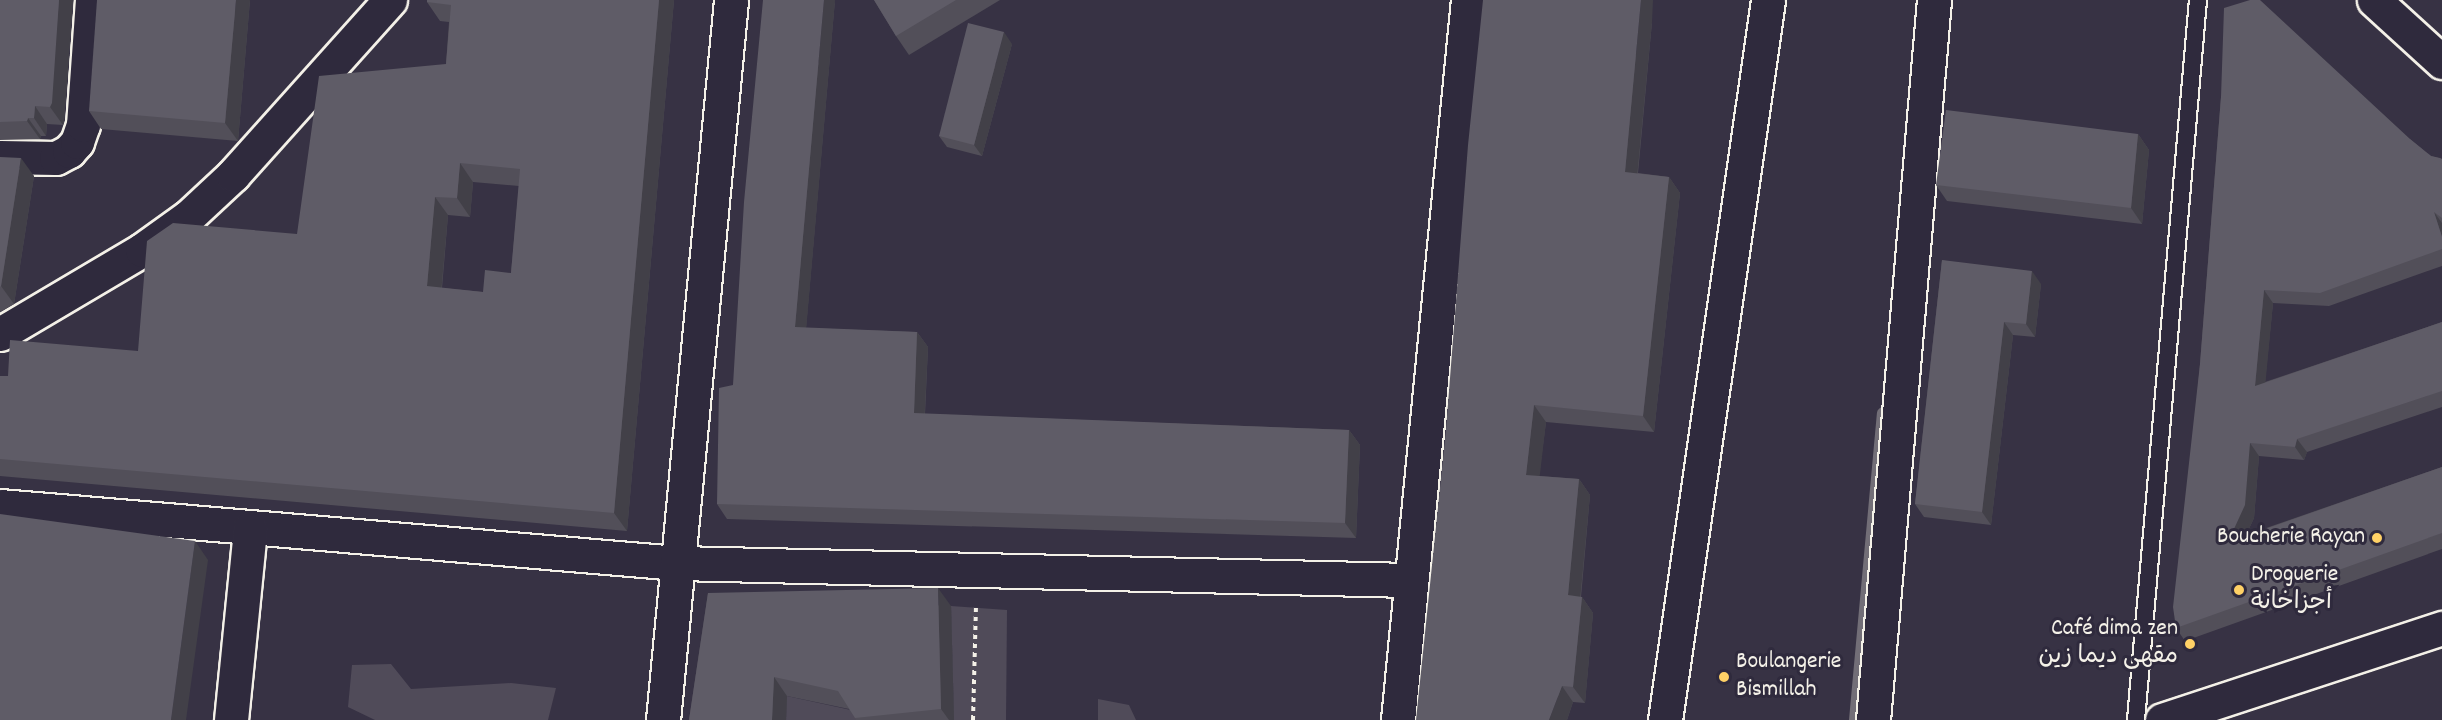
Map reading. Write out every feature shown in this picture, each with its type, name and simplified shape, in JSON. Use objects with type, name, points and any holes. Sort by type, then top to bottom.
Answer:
[{"type":"street","points":[[0,157],[56,158],[69,151],[77,142],[83,125],[92,0]]},
{"type":"street","points":[[0,334],[142,250],[188,217],[233,175],[390,0]]},
{"type":"street","points":[[663,720],[731,0]]},
{"type":"street","points":[[1398,720],[1468,0]]},
{"type":"street","points":[[1665,720],[1767,0]]},
{"type":"street","points":[[1873,720],[1934,0]]},
{"type":"street","points":[[2374,0],[2442,62]]},
{"type":"street","points":[[0,506],[677,563],[1411,580]]},
{"type":"street","points":[[231,720],[250,528]]},
{"type":"street","points":[[2162,720],[2442,628]]},
{"type":"lane","points":[[2136,720],[2198,0]]},
{"type":"path","points":[[972,720],[977,570]]},
{"type":"shaded area","points":[[951,606],[1007,610],[1006,720],[954,720]]},
{"type":"shaded area","points":[[391,664],[411,689],[511,683],[556,688],[548,720],[375,720],[348,707],[352,665]]},
{"type":"shaded area","points":[[787,696],[851,710],[857,720],[786,720]]},
{"type":"shaded area","points":[[1098,699],[1129,705],[1136,720],[1098,720]]},
{"type":"building","points":[[0,0],[59,0],[52,103],[50,107],[35,106],[34,118],[28,118],[27,121],[0,122]]},
{"type":"building","points":[[97,0],[236,0],[225,123],[89,111]]},
{"type":"building","points":[[427,0],[659,0],[614,513],[0,459],[0,376],[8,376],[10,340],[138,351],[147,241],[173,223],[297,234],[319,76],[446,64],[451,5],[427,2]],"holes":[[[460,163],[520,169],[511,273],[485,270],[483,292],[427,286],[435,197],[457,198]]]},
{"type":"building","points":[[763,0],[824,0],[795,327],[917,332],[914,413],[1349,430],[1345,523],[717,504],[719,388],[733,385],[744,202]]},
{"type":"building","points":[[874,0],[956,0],[896,36]]},
{"type":"building","points":[[1483,0],[1641,0],[1625,172],[1669,177],[1643,416],[1534,405],[1526,475],[1579,479],[1568,595],[1582,597],[1573,687],[1562,686],[1549,720],[1416,720],[1446,430],[1468,145]]},
{"type":"building","points":[[2250,0],[2260,0],[2410,139],[2431,156],[2442,159],[2442,218],[2434,212],[2442,237],[2442,249],[2320,293],[2264,290],[2255,386],[2442,322],[2442,391],[2297,439],[2295,447],[2250,443],[2245,505],[2228,542],[2442,467],[2442,533],[2176,628],[2173,607],[2200,364],[2221,97],[2224,8]]},
{"type":"building","points":[[968,23],[1004,32],[974,145],[939,136]]},
{"type":"building","points":[[1946,110],[2138,134],[2131,208],[1936,185]]},
{"type":"building","points":[[0,157],[21,158],[0,287]]},
{"type":"building","points":[[1942,260],[2032,271],[2026,324],[2004,322],[1982,512],[1915,504]]},
{"type":"building","points":[[0,514],[195,541],[171,720],[0,720]]},
{"type":"building","points":[[938,588],[941,709],[855,718],[838,691],[774,677],[772,720],[689,720],[708,593]]},
{"type":"waterway","points":[[1855,720],[1883,413]]},
{"type":"place","name":"Boucherie Rayan","points":[[2377,538]]},
{"type":"place","name":"Droguerie أجزاخانة","points":[[2239,590]]},
{"type":"place","name":"Café dima zen مقهى ديما زين","points":[[2190,644]]},
{"type":"place","name":"Boulangerie Bismillah","points":[[1724,677]]}]
